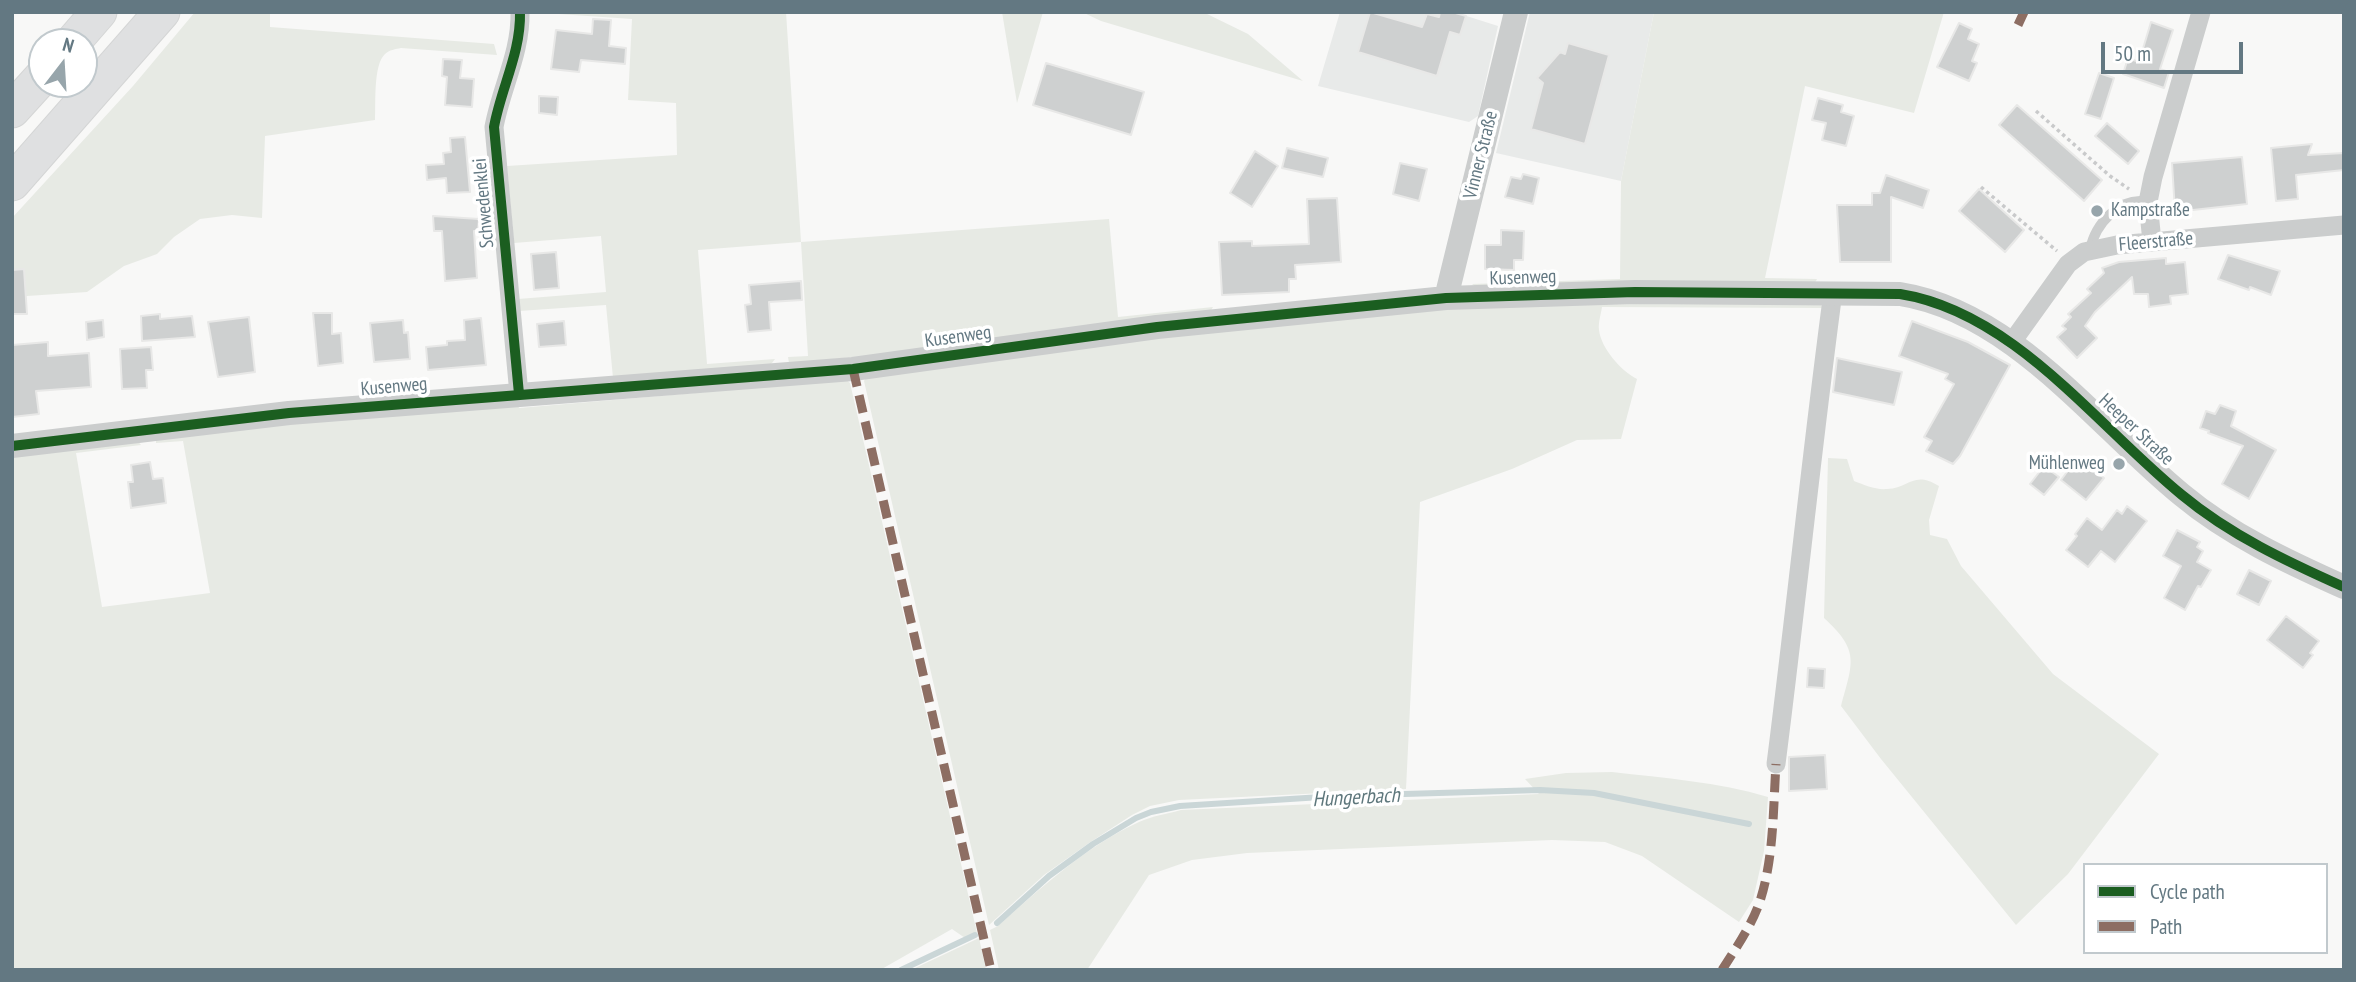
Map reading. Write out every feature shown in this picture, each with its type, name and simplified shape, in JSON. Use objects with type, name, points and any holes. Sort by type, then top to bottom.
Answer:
[{"type":"highway","points":[[85,28],[99,12]]},
{"type":"highway","points":[[12,183],[162,12]]},
{"type":"highway","points":[[12,110],[28,92]]},
{"type":"street","name":"Schwedenklei","points":[[519,394],[494,127],[516,51],[520,12]]},
{"type":"street","name":"Vinner Straße","points":[[1446,298],[1517,12]]},
{"type":"street","points":[[2152,242],[2148,202],[2201,12]]},
{"type":"street","name":"Fleerstraße","points":[[2012,342],[2068,264],[2090,250],[2117,245],[2344,225]]},
{"type":"street","name":"Kusenweg","points":[[12,446],[289,413],[853,369],[1157,327],[1446,298],[1635,292],[1833,292],[1909,295]]},
{"type":"street","points":[[1776,764],[1792,642],[1813,437],[1833,292]]},
{"type":"street","name":"Heeper Straße","points":[[1909,295],[1980,322],[2012,342],[2185,498],[2261,548],[2344,587]]},
{"type":"lane","points":[[2090,250],[2092,238],[2116,209],[2140,200],[2148,202]]},
{"type":"path","points":[[2036,111],[2110,176],[2148,202]]},
{"type":"path","points":[[1981,187],[2064,257],[2068,264]]},
{"type":"shaded area","points":[[195,12],[270,12],[270,27],[494,44],[497,55],[401,48],[388,52],[381,59],[379,67],[375,120],[265,136],[262,218],[232,215],[200,219],[174,237],[157,254],[124,266],[87,292],[12,297],[12,218],[133,86]]},
{"type":"shaded area","points":[[529,12],[786,12],[801,242],[698,250],[707,364],[775,359],[769,367],[613,378],[606,305],[519,311],[518,299],[606,292],[601,236],[514,243],[507,166],[677,155],[676,103],[628,100],[632,19]]},
{"type":"shaded area","points":[[1002,12],[1043,12],[1017,103]]},
{"type":"shaded area","points":[[1082,12],[1203,12],[1248,34],[1303,81],[1101,21]]},
{"type":"shaded area","points":[[1340,12],[1454,12],[1498,26],[1478,116],[1469,122],[1318,86]]},
{"type":"shaded area","points":[[1530,12],[1654,12],[1621,181],[1496,153]]},
{"type":"shaded area","points":[[1654,12],[1944,12],[1914,113],[1805,86],[1765,278],[1817,279],[1815,283],[1480,290],[1472,284],[1620,279],[1621,181]]},
{"type":"shaded area","points":[[1109,219],[1118,317],[1213,307],[1209,314],[955,348],[789,363],[788,357],[808,356],[801,242]]},
{"type":"shaded area","points":[[1821,303],[1822,308],[1602,307],[1599,327],[1604,344],[1618,365],[1637,379],[1621,439],[1577,440],[1512,469],[1420,502],[1406,789],[1179,800],[1150,806],[1132,815],[1044,875],[989,925],[864,381],[866,377],[1096,343],[1473,305]]},
{"type":"shaded area","points":[[847,380],[850,383],[977,933],[965,938],[952,929],[880,970],[12,970],[12,454],[135,438],[141,445],[76,453],[102,607],[210,593],[183,441],[156,443],[156,436],[518,403],[519,408]]},
{"type":"shaded area","points":[[1828,458],[1847,459],[1854,481],[1874,488],[1895,488],[1917,480],[1930,481],[1939,486],[1929,520],[1930,535],[1947,539],[1961,566],[2053,674],[2159,754],[2068,874],[2016,925],[1841,706],[1850,658],[1844,639],[1824,618]]},
{"type":"shaded area","points":[[1612,772],[1710,784],[1768,797],[1764,851],[1753,900],[1739,922],[1642,856],[1605,842],[1552,840],[1247,853],[1192,860],[1149,875],[1087,970],[999,970],[990,930],[1082,855],[1119,832],[1149,818],[1181,810],[1539,794],[1525,779],[1566,773]]},
{"type":"shaded area","points":[[979,938],[986,970],[911,970]]},
{"type":"building","points":[[1370,12],[1422,27],[1427,14],[1439,17],[1440,12],[1452,12],[1466,16],[1460,35],[1450,32],[1437,76],[1358,52]]},
{"type":"building","points":[[593,19],[611,20],[609,46],[626,48],[625,64],[581,60],[579,72],[551,69],[556,30],[592,34]]},
{"type":"building","points":[[2151,22],[2173,30],[2160,69],[2169,72],[2164,88],[2123,74],[2128,58],[2139,62]]},
{"type":"building","points":[[1959,23],[1972,29],[1968,39],[1979,44],[1972,61],[1977,63],[1969,81],[1937,67]]},
{"type":"building","points":[[1568,43],[1609,55],[1585,144],[1531,129],[1543,83],[1537,78],[1560,52],[1565,54]]},
{"type":"building","points":[[443,59],[462,60],[460,78],[474,79],[472,107],[445,105],[447,77],[442,76]]},
{"type":"building","points":[[1046,63],[1144,92],[1131,135],[1033,105]]},
{"type":"building","points":[[2099,73],[2114,78],[2101,119],[2085,114]]},
{"type":"building","points":[[539,96],[558,97],[557,115],[539,113]]},
{"type":"building","points":[[1818,98],[1843,105],[1841,112],[1854,116],[1846,146],[1822,140],[1826,123],[1812,120]]},
{"type":"building","points":[[2017,105],[2102,180],[2084,201],[1999,125]]},
{"type":"building","points":[[2107,123],[2139,151],[2128,164],[2095,136]]},
{"type":"building","points":[[465,137],[470,192],[447,193],[446,178],[427,180],[426,165],[444,164],[443,153],[451,152],[450,138]]},
{"type":"building","points":[[2312,144],[2308,155],[2344,153],[2344,170],[2296,175],[2298,199],[2276,201],[2271,148]]},
{"type":"building","points":[[1287,148],[1328,158],[1323,177],[1282,168]]},
{"type":"building","points":[[1255,151],[1278,166],[1252,207],[1230,193]]},
{"type":"building","points":[[2242,157],[2247,204],[2175,212],[2172,163]]},
{"type":"building","points":[[1400,163],[1427,169],[1419,201],[1393,194]]},
{"type":"building","points":[[1523,174],[1539,178],[1533,204],[1505,197],[1511,177],[1521,179]]},
{"type":"building","points":[[1886,175],[1929,190],[1923,208],[1891,197],[1891,262],[1840,262],[1837,205],[1872,205],[1872,193],[1880,193]]},
{"type":"building","points":[[1979,189],[2024,230],[2005,252],[1959,211]]},
{"type":"building","points":[[1337,198],[1341,262],[1295,265],[1296,279],[1289,279],[1289,292],[1222,295],[1219,242],[1252,241],[1252,246],[1309,244],[1307,199]]},
{"type":"building","points":[[433,216],[479,219],[478,231],[474,231],[477,278],[445,281],[442,231],[434,231]]},
{"type":"building","points":[[1501,230],[1524,231],[1523,260],[1514,260],[1514,270],[1485,269],[1485,245],[1501,245]]},
{"type":"building","points":[[556,252],[559,288],[534,290],[531,254]]},
{"type":"building","points":[[2228,255],[2280,271],[2271,295],[2218,279]]},
{"type":"building","points":[[2166,258],[2166,264],[2185,262],[2188,294],[2170,296],[2171,304],[2149,307],[2148,294],[2134,294],[2132,277],[2095,312],[2085,326],[2097,338],[2077,358],[2057,337],[2066,329],[2062,326],[2071,317],[2068,314],[2091,293],[2087,289],[2104,273],[2102,268],[2119,262]]},
{"type":"building","points":[[24,269],[27,314],[12,314],[12,270]]},
{"type":"building","points":[[801,281],[802,300],[769,302],[771,330],[748,332],[745,305],[751,304],[749,285]]},
{"type":"building","points":[[313,313],[332,313],[332,334],[341,333],[343,363],[318,366]]},
{"type":"building","points":[[160,314],[160,319],[192,316],[195,337],[142,341],[141,316]]},
{"type":"building","points":[[249,317],[255,372],[218,377],[208,322]]},
{"type":"building","points":[[481,318],[486,365],[428,370],[426,347],[447,345],[447,341],[465,340],[464,320]]},
{"type":"building","points":[[103,320],[104,337],[87,340],[86,322]]},
{"type":"building","points":[[403,320],[404,333],[408,332],[410,359],[374,362],[370,323]]},
{"type":"building","points":[[564,321],[566,345],[539,347],[537,324]]},
{"type":"building","points":[[1912,321],[1968,342],[2010,365],[1953,464],[1926,451],[1932,441],[1924,437],[1954,384],[1945,379],[1948,374],[1899,356]]},
{"type":"building","points":[[48,342],[48,356],[89,353],[91,387],[36,391],[39,414],[12,417],[12,345]]},
{"type":"building","points":[[151,347],[153,370],[146,370],[147,388],[122,389],[120,349]]},
{"type":"building","points":[[1837,358],[1902,372],[1894,405],[1833,392]]},
{"type":"building","points":[[2220,405],[2236,411],[2231,426],[2276,450],[2249,499],[2222,484],[2243,446],[2200,428],[2206,411],[2215,414]]},
{"type":"building","points":[[2078,457],[2104,478],[2086,500],[2061,480]]},
{"type":"building","points":[[150,462],[153,479],[163,478],[166,503],[131,508],[128,482],[133,482],[131,465]]},
{"type":"building","points":[[2044,466],[2059,477],[2044,495],[2030,484]]},
{"type":"building","points":[[2127,506],[2147,521],[2115,562],[2101,551],[2088,567],[2066,550],[2087,518],[2102,530],[2117,510],[2122,514]]},
{"type":"building","points":[[2177,530],[2200,542],[2197,547],[2203,551],[2197,562],[2211,570],[2201,587],[2198,586],[2185,610],[2164,598],[2181,566],[2163,556]]},
{"type":"building","points":[[2249,570],[2271,581],[2259,605],[2237,594]]},
{"type":"building","points":[[2286,616],[2319,641],[2303,668],[2267,640]]},
{"type":"building","points":[[1808,668],[1825,669],[1824,688],[1807,687]]},
{"type":"building","points":[[1825,755],[1827,789],[1789,791],[1789,757]]},
{"type":"waterway","name":"Hungerbach","points":[[997,923],[1049,876],[1093,844],[1136,818],[1180,806],[1337,796],[1540,790],[1594,793],[1749,824]]},
{"type":"waterway","name":"Hungerbach","points":[[901,970],[975,935]]},
{"type":"marked path","points":[[2018,25],[2024,12]]},
{"type":"marked path","points":[[853,369],[991,970]]},
{"type":"marked path","points":[[1722,970],[1751,921],[1764,887],[1772,835],[1776,764]]},
{"type":"cycle path","points":[[519,394],[494,127],[514,56],[520,12]]},
{"type":"cycle path","points":[[12,446],[289,413],[853,369],[1157,327],[1446,298],[1635,292],[1900,294],[1941,305],[1980,323],[2017,347],[2052,375],[2150,467],[2200,509],[2260,547],[2344,587]]},
{"type":"place","name":"Kampstraße","points":[[2097,211]]},
{"type":"place","name":"Mühlenweg","points":[[2119,464]]}]
